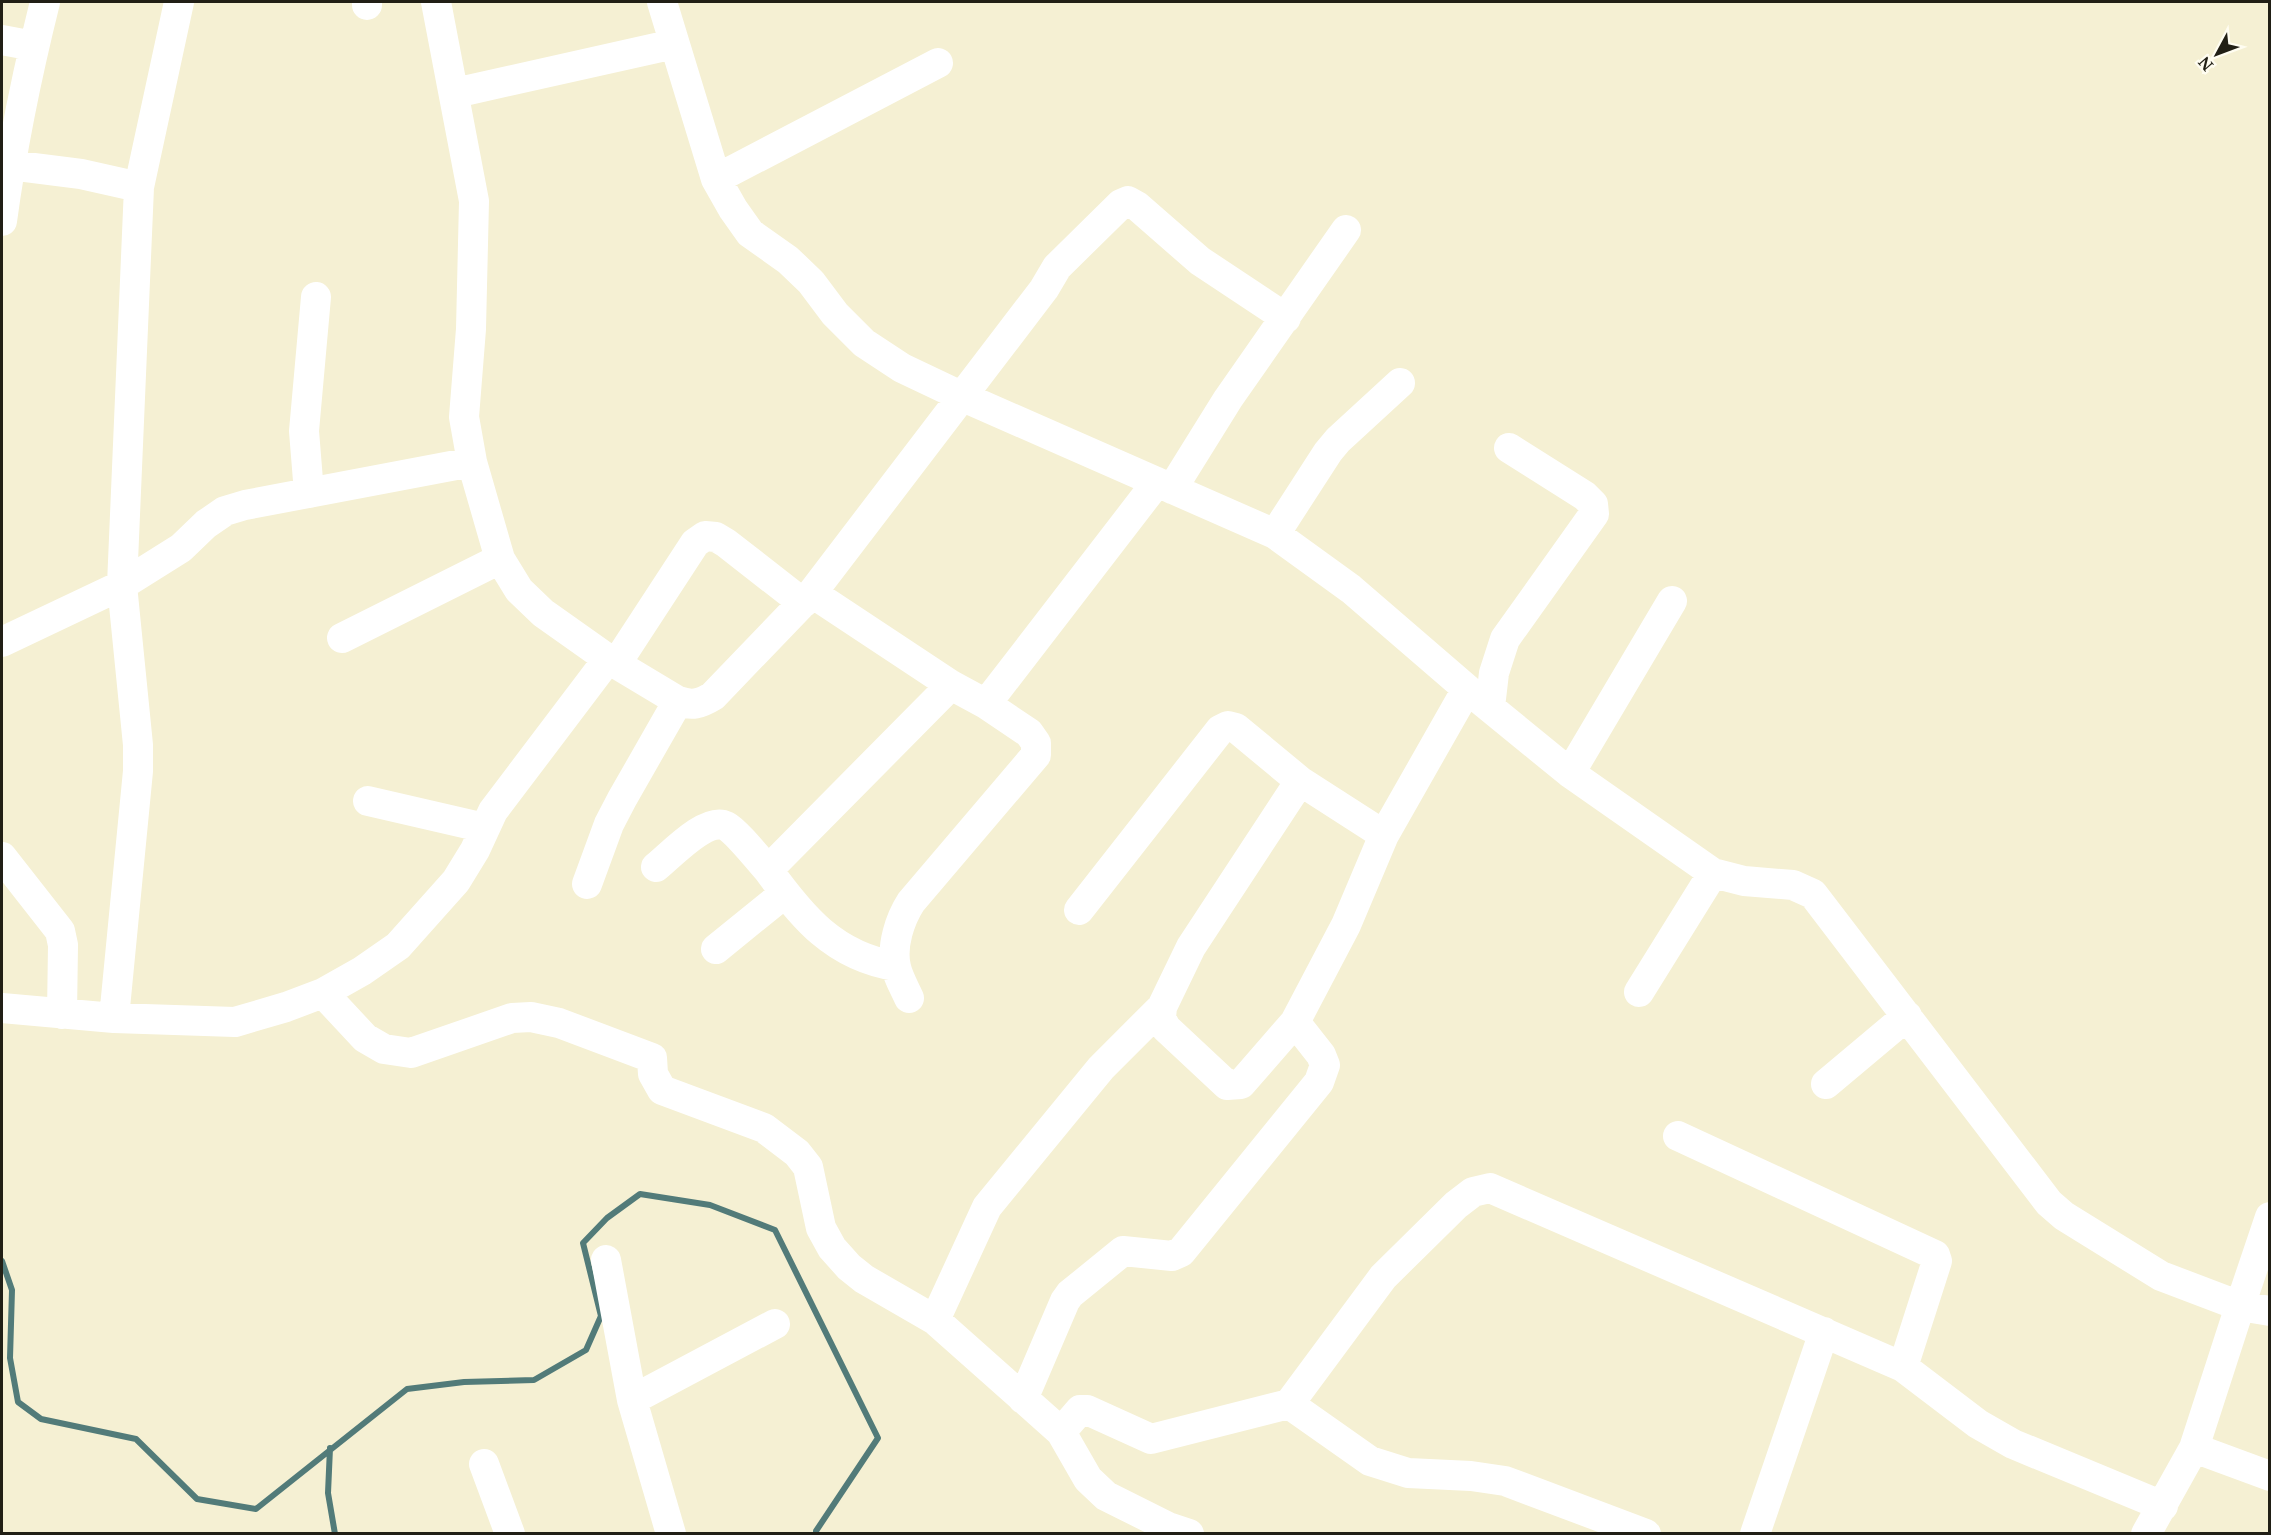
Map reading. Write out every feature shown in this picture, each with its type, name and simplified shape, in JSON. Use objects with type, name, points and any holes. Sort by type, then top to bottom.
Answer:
[{"type":"street","points":[[2,221],[6,165],[45,2]]},
{"type":"street","points":[[114,1018],[138,771],[138,745],[122,585],[139,187],[179,2]]},
{"type":"street","points":[[436,2],[474,201],[471,329],[464,417],[472,462],[500,559],[519,590],[543,613],[612,662],[678,701],[689,705],[702,703],[713,696],[808,598],[1044,289],[1057,267],[1121,204],[1128,201],[1200,261],[1286,318]]},
{"type":"street","points":[[665,2],[674,44],[716,179],[750,233],[788,260],[811,282],[835,314],[864,343],[902,368],[961,396],[1275,534],[1351,589],[1570,773],[1713,873],[1744,881],[1793,885],[1813,894],[2042,1194],[2056,1209],[2161,1276],[2240,1306],[2270,1311]]},
{"type":"street","points":[[2,40],[34,46]]},
{"type":"street","points":[[455,93],[674,44]]},
{"type":"street","points":[[716,179],[938,63]]},
{"type":"street","points":[[6,165],[81,174],[139,187]]},
{"type":"street","points":[[986,704],[1165,485],[1286,318],[1346,230]]},
{"type":"street","points":[[309,493],[304,431],[316,297]]},
{"type":"street","points":[[1275,534],[1333,446],[1400,383]]},
{"type":"street","points":[[1162,1007],[1161,1018],[1166,1028],[1227,1085],[1241,1084],[1295,1022],[1346,925],[1384,835],[1494,673],[1505,639],[1594,514],[1593,504],[1585,496],[1509,447]]},
{"type":"street","points":[[2,642],[122,585],[181,548],[206,524],[225,512],[245,505],[472,462]]},
{"type":"street","points":[[2,1008],[114,1018],[235,1022],[286,1008],[323,993],[362,971],[405,938],[456,882],[475,850],[493,811],[612,662],[695,543],[705,536],[716,537],[808,598],[986,704],[1029,734],[1036,743],[1036,755],[911,902],[901,918],[897,930],[895,966],[909,998]]},
{"type":"street","points":[[342,638],[500,559]]},
{"type":"street","points":[[1570,773],[1672,602]]},
{"type":"street","points":[[716,949],[951,685]]},
{"type":"street","points":[[587,884],[609,824],[678,701]]},
{"type":"street","points":[[1079,910],[1220,730],[1228,726],[1236,728],[1300,781],[1384,835]]},
{"type":"street","points":[[935,1320],[987,1206],[1101,1068],[1162,1007],[1191,947],[1300,781]]},
{"type":"street","points":[[368,801],[485,828]]},
{"type":"street","points":[[656,867],[704,827],[716,823],[727,826],[819,932],[847,951],[879,964],[895,966]]},
{"type":"street","points":[[2,857],[60,931],[63,945],[62,1014]]},
{"type":"street","points":[[1640,992],[1713,873]]},
{"type":"street","points":[[323,993],[365,1038],[384,1049],[411,1053],[512,1018],[531,1017],[559,1023],[652,1058],[653,1074],[662,1090],[764,1128],[797,1153],[807,1167],[821,1228],[832,1248],[849,1267],[864,1279],[935,1320],[1061,1432],[1089,1479],[1106,1496],[1168,1527],[1189,1533]]},
{"type":"street","points":[[1826,1084],[1907,1016]]},
{"type":"street","points":[[1023,1399],[1070,1294],[1123,1251],[1172,1256],[1181,1252],[1319,1082],[1325,1065],[1321,1055],[1295,1022]]},
{"type":"street","points":[[1678,1136],[1935,1255],[1937,1261],[1903,1367]]},
{"type":"street","points":[[1061,1432],[1080,1410],[1087,1410],[1152,1439],[1290,1404],[1383,1277],[1456,1205],[1473,1192],[1490,1188],[1903,1367],[1978,1424],[2013,1444],[2163,1506]]},
{"type":"street","points":[[2146,1533],[2194,1448],[2270,1217]]},
{"type":"street","points":[[606,1260],[632,1400],[671,1533]]},
{"type":"street","points":[[632,1400],[775,1324]]},
{"type":"street","points":[[1755,1533],[1824,1332]]},
{"type":"street","points":[[1290,1404],[1370,1461],[1408,1473],[1471,1476],[1505,1481],[1646,1533]]},
{"type":"street","points":[[2194,1448],[2270,1476]]},
{"type":"street","points":[[484,1464],[510,1533]]},
{"type":"waterway","points":[[2,1261],[12,1290],[10,1358],[18,1402],[41,1419],[136,1439],[197,1499],[256,1509],[407,1389],[464,1382],[534,1380],[586,1350],[601,1316],[583,1243],[607,1218],[640,1194],[710,1205],[775,1230],[878,1438],[816,1534]]},
{"type":"waterway","points":[[330,1448],[328,1493],[335,1534]]}]
